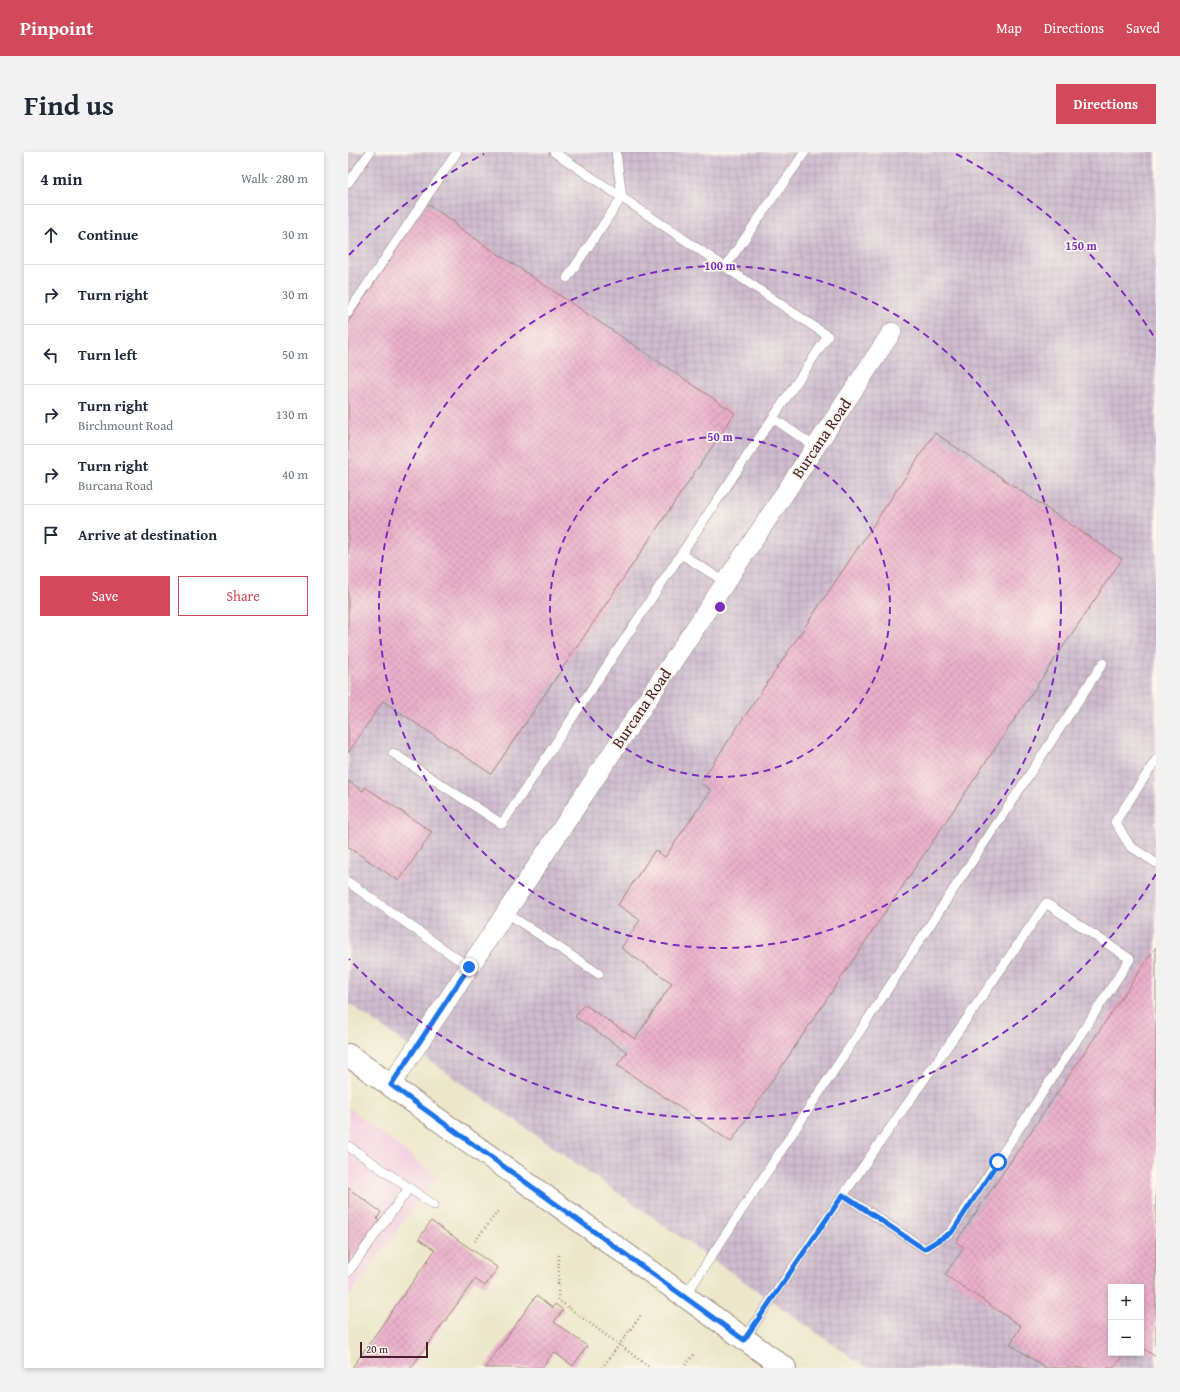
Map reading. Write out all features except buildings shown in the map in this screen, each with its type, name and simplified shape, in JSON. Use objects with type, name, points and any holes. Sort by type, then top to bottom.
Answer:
[{"type":"main road","points":[[348,1055],[685,1298],[785,1368]]},
{"type":"street","name":"Burcana Road","points":[[391,1085],[892,332]]},
{"type":"lane","points":[[348,183],[370,152]]},
{"type":"lane","points":[[348,313],[457,152]]},
{"type":"lane","points":[[393,753],[502,824],[828,336],[554,152]]},
{"type":"lane","points":[[567,278],[622,197],[616,152]]},
{"type":"lane","points":[[725,267],[805,152]]},
{"type":"lane","points":[[772,418],[815,447]]},
{"type":"lane","points":[[681,554],[725,582]]},
{"type":"lane","points":[[685,1298],[1104,663]]},
{"type":"lane","points":[[1156,760],[1115,822],[1130,846],[1156,863]]},
{"type":"lane","points":[[348,882],[469,967]]},
{"type":"lane","points":[[744,1340],[843,1195],[1046,903],[1130,959],[952,1232],[924,1249],[843,1195]]},
{"type":"lane","points":[[505,912],[599,974]]},
{"type":"lane","points":[[348,1146],[434,1205]]},
{"type":"lane","points":[[348,1272],[409,1188]]},
{"type":"path","points":[[475,1241],[498,1210]]},
{"type":"path","points":[[559,1255],[558,1300],[651,1368]]},
{"type":"path","points":[[602,1368],[641,1315]]},
{"type":"path","points":[[683,1368],[695,1353]]},
{"type":"shaded area","points":[[348,152],[1156,152],[1156,1368],[867,1368],[348,1003]]},
{"type":"shaded area","points":[[348,1107],[436,1176],[348,1298]]},
{"type":"route","points":[[469,967],[391,1085],[477,1145],[744,1340],[843,1195],[924,1249],[952,1232],[998,1162]]}]
